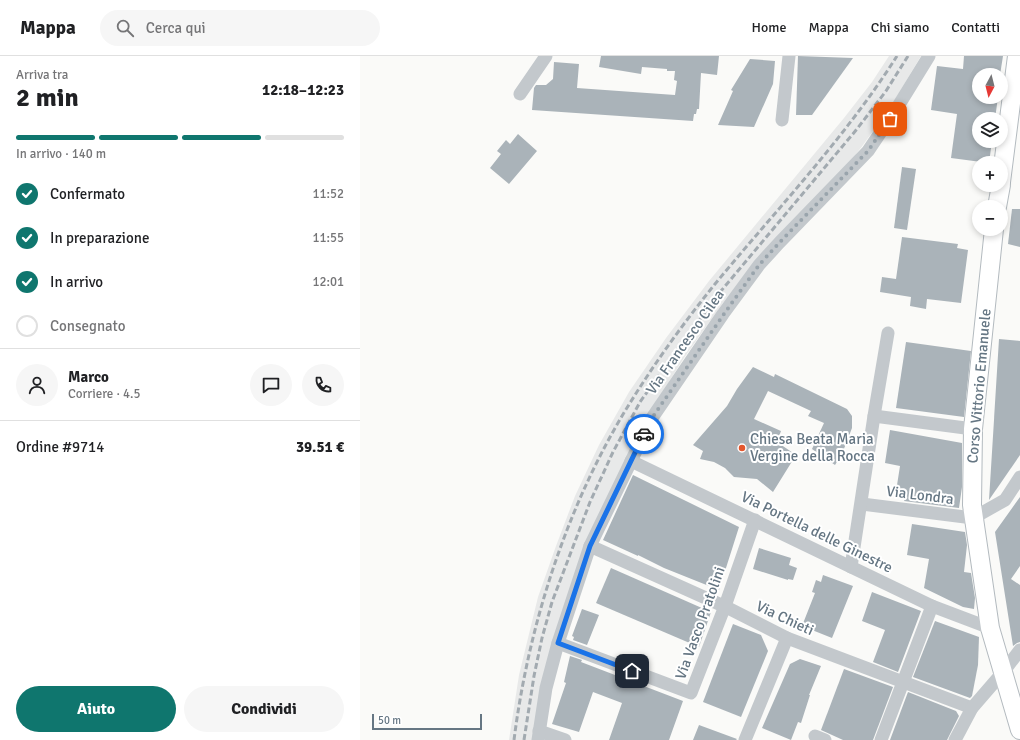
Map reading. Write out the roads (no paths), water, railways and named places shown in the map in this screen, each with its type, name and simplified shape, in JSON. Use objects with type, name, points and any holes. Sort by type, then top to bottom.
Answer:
[{"type":"main road","points":[[1006,156],[1016,110],[1018,56]]},
{"type":"main road","name":"Corso Vittorio Emanuele","points":[[993,236],[973,429],[972,505],[990,628],[1012,669],[1020,730]]},
{"type":"street","points":[[520,94],[546,56]]},
{"type":"street","points":[[782,120],[789,56]]},
{"type":"street","name":"Via Francesco Cilea","points":[[538,735],[546,688],[558,643],[590,546],[652,418],[759,265],[868,151],[929,56]]},
{"type":"street","points":[[851,567],[888,333]]},
{"type":"street","points":[[874,416],[973,429]]},
{"type":"street","name":"Via Portella delle Ginestre","points":[[631,461],[932,606],[990,628]]},
{"type":"street","points":[[973,518],[1005,500],[1020,477]]},
{"type":"street","name":"Via Londra","points":[[862,504],[973,518]]},
{"type":"street","name":"Via Vasco Pratolini","points":[[558,643],[691,693],[725,606],[754,520]]},
{"type":"street","name":"Via Chieti","points":[[590,546],[725,606],[787,638],[972,708]]},
{"type":"street","points":[[881,740],[932,606]]},
{"type":"street","points":[[745,740],[787,638]]},
{"type":"street","points":[[955,740],[972,708],[1012,669],[1020,650]]},
{"type":"street","points":[[538,735],[565,740]]},
{"type":"railway","points":[[514,740],[530,650],[556,561],[572,517],[612,434],[644,381],[683,325],[715,284],[810,173],[855,116],[897,56]]},
{"type":"railway","points":[[524,740],[534,676],[542,638],[552,602],[590,502],[613,452],[640,402],[721,291],[857,129],[886,91],[908,56]]},
{"type":"place","name":"Chiesa Beata Maria Vergine della Rocca","points":[[742,448]]}]
